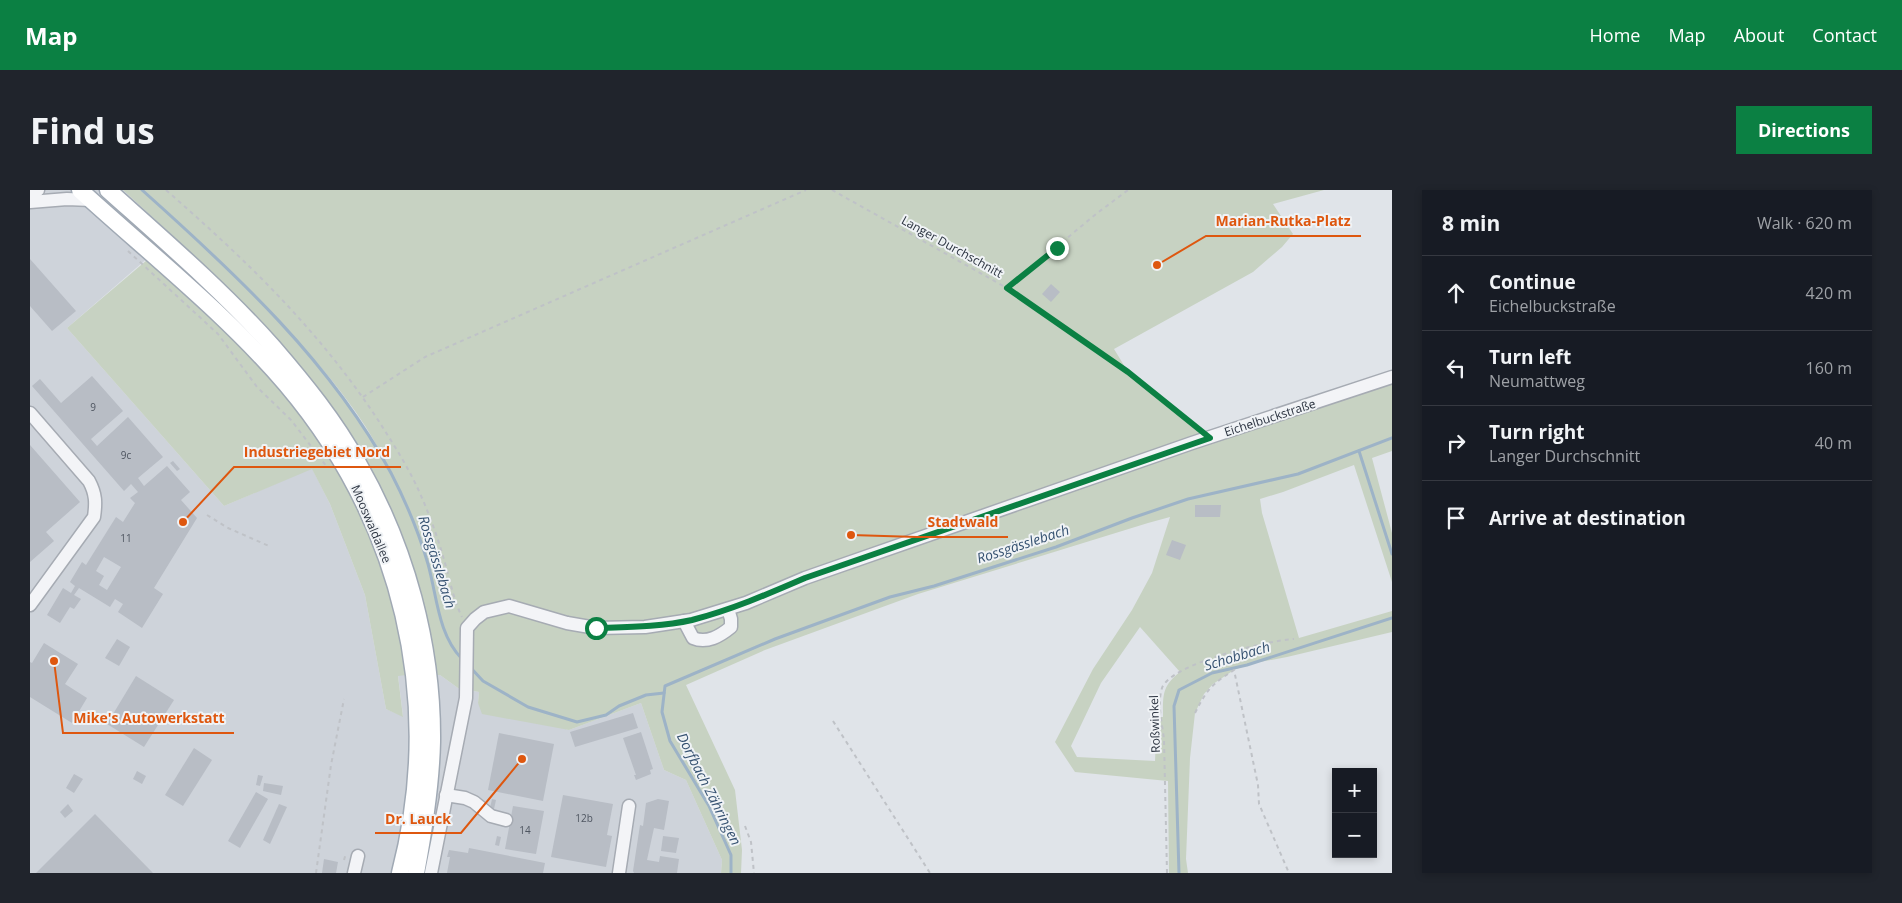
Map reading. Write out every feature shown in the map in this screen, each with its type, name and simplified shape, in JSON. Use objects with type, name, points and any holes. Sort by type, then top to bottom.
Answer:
[{"type":"main road","name":"Mooswaldallee","points":[[108,190],[197,269],[272,347],[341,436],[358,462],[378,502],[397,546],[414,601],[422,638],[430,700],[432,742],[430,782],[416,873]]},
{"type":"main road","name":"Mooswaldallee","points":[[86,195],[218,315],[285,383],[304,406],[338,455],[368,511],[396,583],[406,626],[416,686],[418,744],[416,786],[409,834],[397,870]]},
{"type":"street","points":[[30,197],[38,190]]},
{"type":"street","points":[[30,202],[86,195]]},
{"type":"street","name":"Eichelbuckstraße","points":[[468,628],[484,612],[509,606],[567,623],[596,628],[645,627],[684,621],[746,603],[805,578],[1392,377]]},
{"type":"street","points":[[30,413],[89,481],[96,499],[94,517],[30,605]]},
{"type":"street","points":[[684,621],[693,638],[700,641],[710,640],[731,627],[728,609]]},
{"type":"street","points":[[431,873],[466,698],[468,628]]},
{"type":"street","points":[[446,795],[465,798],[474,802],[491,816],[506,820]]},
{"type":"street","points":[[619,873],[629,806]]},
{"type":"street","points":[[354,873],[358,856]]},
{"type":"path","points":[[166,190],[227,243],[297,314],[363,397],[418,488],[441,548],[458,610],[468,628]]},
{"type":"path","points":[[363,397],[425,357],[806,190]]},
{"type":"path","name":"Langer Durchschnitt","points":[[832,190],[1007,288],[1128,190]]},
{"type":"path","points":[[121,246],[218,334],[257,387],[291,420],[330,472]]},
{"type":"path","points":[[1007,288],[1128,372],[1210,438]]},
{"type":"path","points":[[207,515],[228,528],[269,546]]},
{"type":"path","name":"Roßwinkel","points":[[1167,873],[1164,739],[1161,717],[1162,688],[1168,679],[1174,675],[1206,660],[1256,646],[1294,639]]},
{"type":"path","points":[[1195,713],[1204,694],[1213,684],[1234,670],[1258,785],[1259,804],[1289,873]]},
{"type":"path","points":[[316,873],[331,766],[344,699]]},
{"type":"path","points":[[833,720],[930,873]]},
{"type":"path","points":[[745,826],[751,842],[754,873]]},
{"type":"shaded area","points":[[30,190],[123,190],[173,236],[67,328],[224,506],[312,468],[330,504],[365,595],[386,709],[403,716],[398,675],[440,675],[458,688],[479,692],[478,703],[569,730],[641,703],[664,770],[686,780],[722,860],[721,873],[30,873]]},
{"type":"green space","points":[[123,190],[1324,190],[1273,204],[1293,234],[1282,247],[1253,272],[1114,349],[1128,372],[1210,438],[1392,377],[1392,451],[1372,458],[1392,533],[1392,582],[1354,465],[1260,499],[1262,513],[1299,638],[1392,611],[1392,632],[1249,664],[1234,670],[1213,684],[1204,694],[1195,713],[1190,758],[1186,859],[1188,873],[1169,873],[1168,781],[1075,772],[1055,742],[1093,669],[1132,610],[1152,573],[1170,517],[918,594],[765,650],[686,685],[735,790],[742,850],[741,873],[721,873],[722,860],[686,780],[664,770],[641,703],[569,730],[482,714],[478,703],[479,692],[458,688],[440,675],[432,675],[369,475],[170,239],[173,236]],"holes":[[[316,362],[342,393],[361,420],[370,433],[380,454],[347,402]],[[1140,627],[1180,672],[1170,682],[1165,692],[1163,717],[1157,717],[1155,761],[1077,757],[1071,746],[1101,683]]]},
{"type":"green space","points":[[147,260],[227,334],[278,387],[302,415],[342,475],[374,544],[393,599],[406,675],[398,676],[403,717],[386,709],[365,595],[330,504],[312,469],[224,506],[67,328]]},
{"type":"building","points":[[30,259],[76,311],[52,331],[30,306]]},
{"type":"building","points":[[1051,284],[1060,292],[1051,302],[1042,294]]},
{"type":"building","points":[[92,376],[123,411],[91,439],[97,446],[128,417],[163,457],[138,478],[144,486],[167,466],[190,492],[181,500],[197,518],[154,588],[163,594],[142,628],[118,612],[123,604],[115,599],[110,607],[79,588],[74,595],[81,599],[74,609],[70,607],[60,623],[47,615],[63,588],[71,593],[75,586],[70,582],[82,562],[86,565],[116,517],[123,522],[135,503],[130,498],[138,492],[131,484],[124,491],[32,386],[40,379],[61,403]],"holes":[[[104,557],[121,567],[107,590],[99,585],[104,576],[96,571]]]},
{"type":"building","points":[[30,445],[80,502],[46,532],[54,541],[30,562]]},
{"type":"building","points":[[173,461],[180,469],[177,471],[170,463]]},
{"type":"building","points":[[1195,505],[1221,505],[1220,517],[1195,517]]},
{"type":"building","points":[[1172,540],[1186,545],[1180,560],[1166,555]]},
{"type":"building","points":[[117,639],[130,647],[119,666],[105,658]]},
{"type":"building","points":[[44,643],[78,664],[65,684],[87,698],[72,723],[30,697],[30,662],[32,663]]},
{"type":"building","points":[[136,676],[174,700],[144,747],[107,724]]},
{"type":"building","points":[[633,713],[638,728],[575,747],[570,732]]},
{"type":"building","points":[[641,732],[653,769],[650,770],[651,774],[636,780],[623,738]]},
{"type":"building","points":[[499,733],[554,744],[543,801],[488,790]]},
{"type":"building","points":[[194,748],[212,760],[183,806],[165,795]]},
{"type":"building","points":[[137,771],[146,776],[142,784],[133,779]]},
{"type":"building","points":[[74,774],[83,779],[74,793],[66,788]]},
{"type":"building","points":[[258,775],[263,776],[260,786],[256,785]]},
{"type":"building","points":[[264,783],[283,786],[281,795],[263,791]]},
{"type":"building","points":[[256,792],[268,799],[240,848],[228,841]]},
{"type":"building","points":[[563,795],[613,804],[607,835],[612,836],[606,867],[551,857]]},
{"type":"building","points":[[492,799],[496,800],[494,809],[490,808]]},
{"type":"building","points":[[658,799],[669,801],[664,830],[654,828],[647,860],[659,862],[660,856],[679,859],[677,873],[634,873],[640,825],[643,826],[646,803]]},
{"type":"building","points":[[68,804],[73,811],[65,818],[60,812]]},
{"type":"building","points":[[279,804],[287,807],[270,844],[263,840]]},
{"type":"building","points":[[513,806],[544,811],[536,854],[505,849]]},
{"type":"building","points":[[95,814],[153,873],[36,873]]},
{"type":"building","points":[[497,836],[501,837],[499,846],[495,845]]},
{"type":"building","points":[[663,836],[679,838],[676,853],[661,851]]},
{"type":"building","points":[[469,848],[545,863],[543,873],[447,873],[450,857],[447,857],[449,850],[468,853]]},
{"type":"building","points":[[324,859],[338,862],[336,873],[322,873]]},
{"type":"waterway","name":"Rossgässlebach","points":[[142,190],[212,254],[279,321],[311,357],[367,432],[391,473],[412,518],[428,564],[443,627],[448,639],[462,659]]},
{"type":"waterway","name":"Rossgässlebach","points":[[731,873],[731,855],[709,806],[670,741],[662,712],[665,686],[775,639],[890,597],[934,586],[1056,547],[1188,499],[1298,474],[1392,438]]},
{"type":"waterway","points":[[1359,451],[1392,554]]},
{"type":"waterway","name":"Schobbach","points":[[1179,873],[1174,706],[1179,690],[1212,673],[1247,665],[1392,618]]},
{"type":"waterway","name":"Rossgässlebach","points":[[470,667],[483,681],[528,707],[577,722],[606,715],[619,706],[646,695],[664,693]]},
{"type":"place","name":"Marian-Rutka-Platz","points":[[1157,265]]},
{"type":"place","name":"Industriegebiet Nord","points":[[183,522]]},
{"type":"place","name":"Stadtwald","points":[[851,535]]},
{"type":"place","name":"Mike's Autowerkstatt","points":[[54,661]]},
{"type":"place","name":"Dr. Lauck","points":[[522,759]]},
{"type":"route","points":[[596,628],[645,627],[691,620],[746,603],[805,578],[1210,438],[1128,372],[1007,288],[1057,248]]},
{"type":"water label","name":"Dorfbach Zähringen","points":[[709,789]]}]
